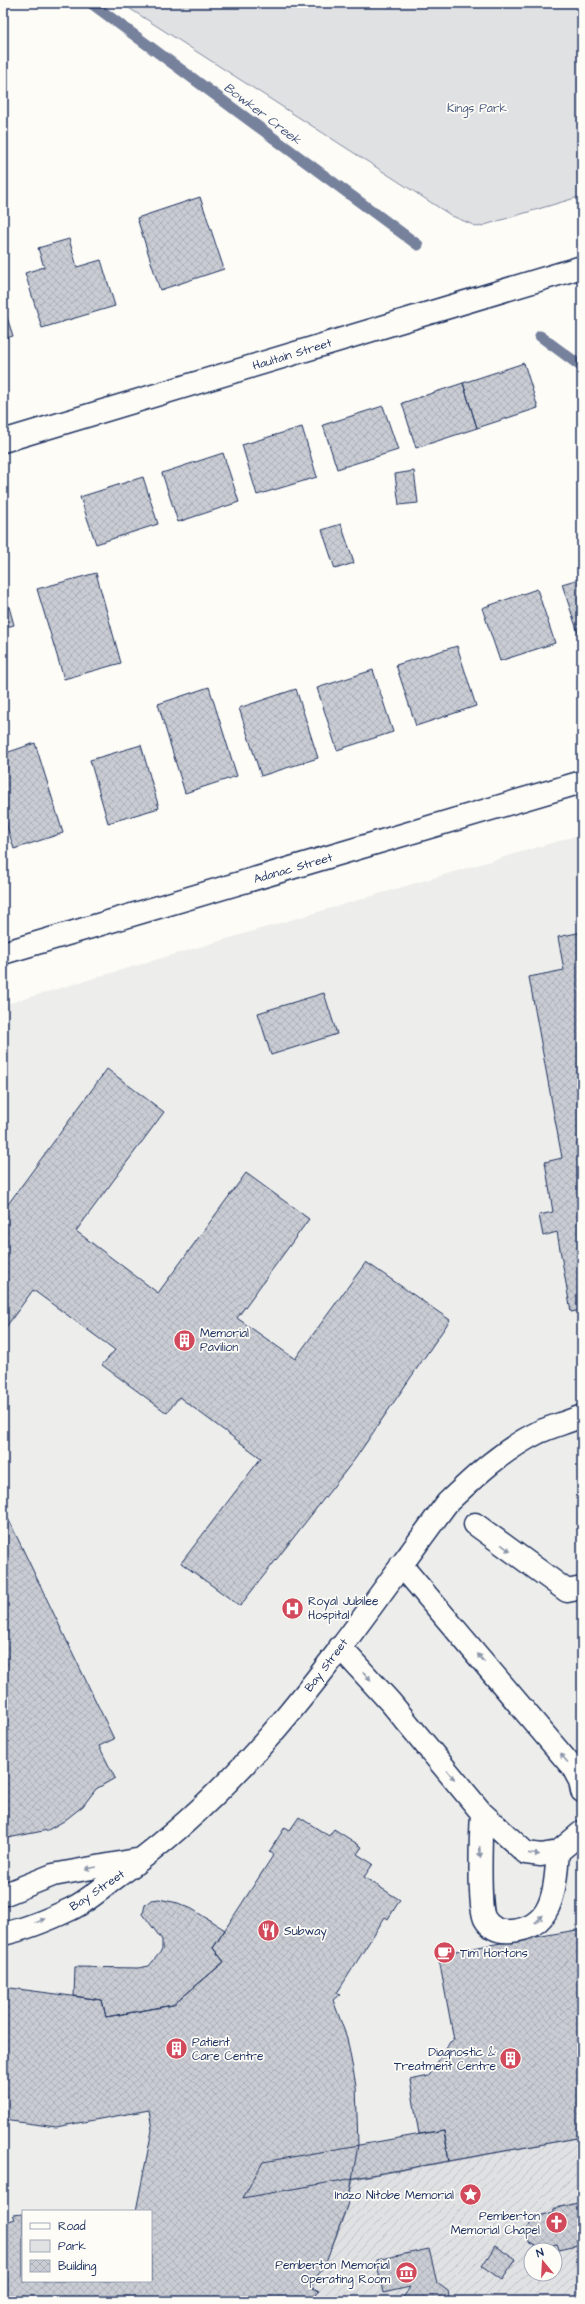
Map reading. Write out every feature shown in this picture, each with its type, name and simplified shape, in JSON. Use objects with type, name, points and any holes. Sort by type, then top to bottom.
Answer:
[{"type":"street","name":"Haultain Street","points":[[3,441],[582,267]]},
{"type":"street","name":"Adanac Street","points":[[3,953],[582,782]]},
{"type":"street","name":"Bay Street","points":[[3,1934],[72,1908],[143,1859],[201,1810],[252,1757],[340,1647],[447,1503],[476,1475],[506,1451],[539,1432],[582,1416]]},
{"type":"street","points":[[475,1524],[567,1591],[582,1588]]},
{"type":"street","points":[[401,1566],[573,1768],[580,1781],[582,1791]]},
{"type":"street","points":[[340,1647],[392,1703],[482,1813],[526,1853],[541,1855],[558,1852],[582,1832]]},
{"type":"street","points":[[482,1813],[479,1844],[484,1918],[492,1928],[503,1932],[527,1928],[546,1912],[555,1888],[558,1852]]},
{"type":"street","name":"Bay Street","points":[[3,1896],[53,1874],[143,1859]]},
{"type":"shaded area","name":"Royal Jubilee Hospital","points":[[582,834],[582,2301],[3,2301],[3,1005]]},
{"type":"green space","name":"Kings Park","points":[[121,3],[582,3],[582,196],[478,227],[452,216]]},
{"type":"green space","points":[[582,2137],[582,2202],[554,2208],[554,2212],[535,2217],[526,2229],[529,2242],[523,2242],[523,2282],[563,2282],[563,2244],[582,2244],[582,2301],[320,2301],[315,2295],[319,2291],[311,2287],[337,2235],[353,2179]]},
{"type":"building","points":[[200,197],[224,269],[160,290],[137,218]]},
{"type":"building","points":[[69,239],[77,267],[101,260],[115,306],[42,328],[25,273],[44,267],[38,248]]},
{"type":"building","points":[[3,305],[13,336],[3,339]]},
{"type":"building","points":[[524,363],[538,408],[477,428],[463,383]]},
{"type":"building","points":[[463,383],[477,428],[416,448],[402,403]]},
{"type":"building","points":[[383,406],[398,450],[337,469],[323,425]]},
{"type":"building","points":[[302,427],[317,477],[257,495],[242,445]]},
{"type":"building","points":[[223,453],[239,502],[178,522],[162,473]]},
{"type":"building","points":[[414,471],[418,503],[399,505],[395,474]]},
{"type":"building","points":[[143,477],[158,524],[96,544],[80,497]]},
{"type":"building","points":[[341,524],[354,563],[335,569],[322,530]]},
{"type":"building","points":[[96,573],[121,663],[64,679],[37,589]]},
{"type":"building","points":[[582,578],[582,645],[562,584]]},
{"type":"building","points":[[3,585],[14,625],[3,628]]},
{"type":"building","points":[[537,589],[555,643],[500,661],[482,608]]},
{"type":"building","points":[[457,646],[476,706],[416,726],[396,665]]},
{"type":"building","points":[[373,670],[393,732],[337,750],[317,688]]},
{"type":"building","points":[[209,687],[237,776],[185,793],[158,704]]},
{"type":"building","points":[[296,689],[318,758],[261,776],[239,708]]},
{"type":"building","points":[[35,743],[63,833],[14,849],[3,813],[3,754]]},
{"type":"building","points":[[141,745],[159,808],[108,823],[90,760]]},
{"type":"building","points":[[582,932],[582,1310],[571,1312],[557,1232],[543,1236],[539,1215],[553,1212],[545,1162],[562,1158],[529,977],[564,970],[558,937]]},
{"type":"building","points":[[324,993],[337,1034],[271,1055],[258,1013]]},
{"type":"building","name":"Memorial Pavilion","points":[[107,1069],[164,1112],[76,1231],[158,1293],[246,1173],[309,1219],[237,1318],[295,1359],[366,1262],[450,1320],[355,1459],[240,1606],[181,1563],[261,1458],[179,1397],[167,1413],[102,1365],[115,1350],[33,1290],[3,1331],[3,1211]]},
{"type":"building","points":[[3,1508],[114,1739],[99,1746],[115,1778],[96,1789],[83,1806],[64,1821],[48,1830],[3,1839]]},
{"type":"building","name":"Patient Care Centre","points":[[299,1817],[329,1836],[334,1829],[362,1847],[357,1854],[373,1864],[364,1877],[400,1900],[388,1919],[385,1917],[337,1993],[340,1994],[333,2000],[347,2038],[356,2085],[358,2145],[348,2203],[327,2260],[311,2287],[319,2291],[315,2295],[321,2301],[3,2301],[3,2223],[15,2219],[13,2215],[22,2214],[22,2282],[152,2282],[152,2210],[136,2210],[152,2130],[149,2110],[56,2127],[3,2120],[3,1987],[102,2000],[106,2017],[173,2005],[224,1962],[213,1948],[274,1854],[269,1852],[285,1827],[290,1830]]},
{"type":"building","points":[[159,1899],[178,1903],[192,1909],[225,1930],[213,1948],[224,1962],[173,2005],[106,2017],[102,2000],[74,1996],[75,1967],[138,1968],[149,1966],[162,1950],[162,1940],[143,1914],[145,1905],[151,1900]]},
{"type":"building","name":"Diagnostic & Treatment Centre","points":[[582,1929],[582,2137],[449,2161],[444,2130],[419,2134],[410,2080],[429,2076],[450,2042],[454,2040],[438,1954]]},
{"type":"building","points":[[444,2130],[449,2161],[243,2198],[263,2162]]},
{"type":"building","name":"Pemberton Memorial Chapel","points":[[582,2202],[582,2244],[563,2248],[563,2242],[529,2242],[526,2229],[535,2217],[554,2212],[554,2209]]},
{"type":"building","points":[[495,2246],[516,2260],[502,2280],[482,2266]]},
{"type":"building","name":"Pemberton Memorial Operating Room","points":[[429,2249],[437,2283],[448,2291],[450,2301],[401,2301],[410,2287],[383,2293],[376,2260]]},
{"type":"waterway","name":"Bowker Creek","points":[[91,3],[418,245]]},
{"type":"waterway","name":"Bowker Creek","points":[[540,336],[582,367]]},
{"type":"place","name":"Memorial Pavilion","points":[[185,1340]]},
{"type":"place","name":"Royal Jubilee Hospital","points":[[292,1608]]},
{"type":"place","name":"Subway","points":[[268,1931]]},
{"type":"place","name":"Tim Hortons","points":[[445,1953]]},
{"type":"place","name":"Patient Care Centre","points":[[176,2049]]},
{"type":"place","name":"Diagnostic & Treatment Centre","points":[[511,2059]]},
{"type":"place","name":"Inazo Nitobe Memorial","points":[[470,2195]]},
{"type":"place","name":"Pemberton Memorial Chapel","points":[[556,2223]]},
{"type":"place","name":"Pemberton Memorial Operating Room","points":[[406,2272]]}]
